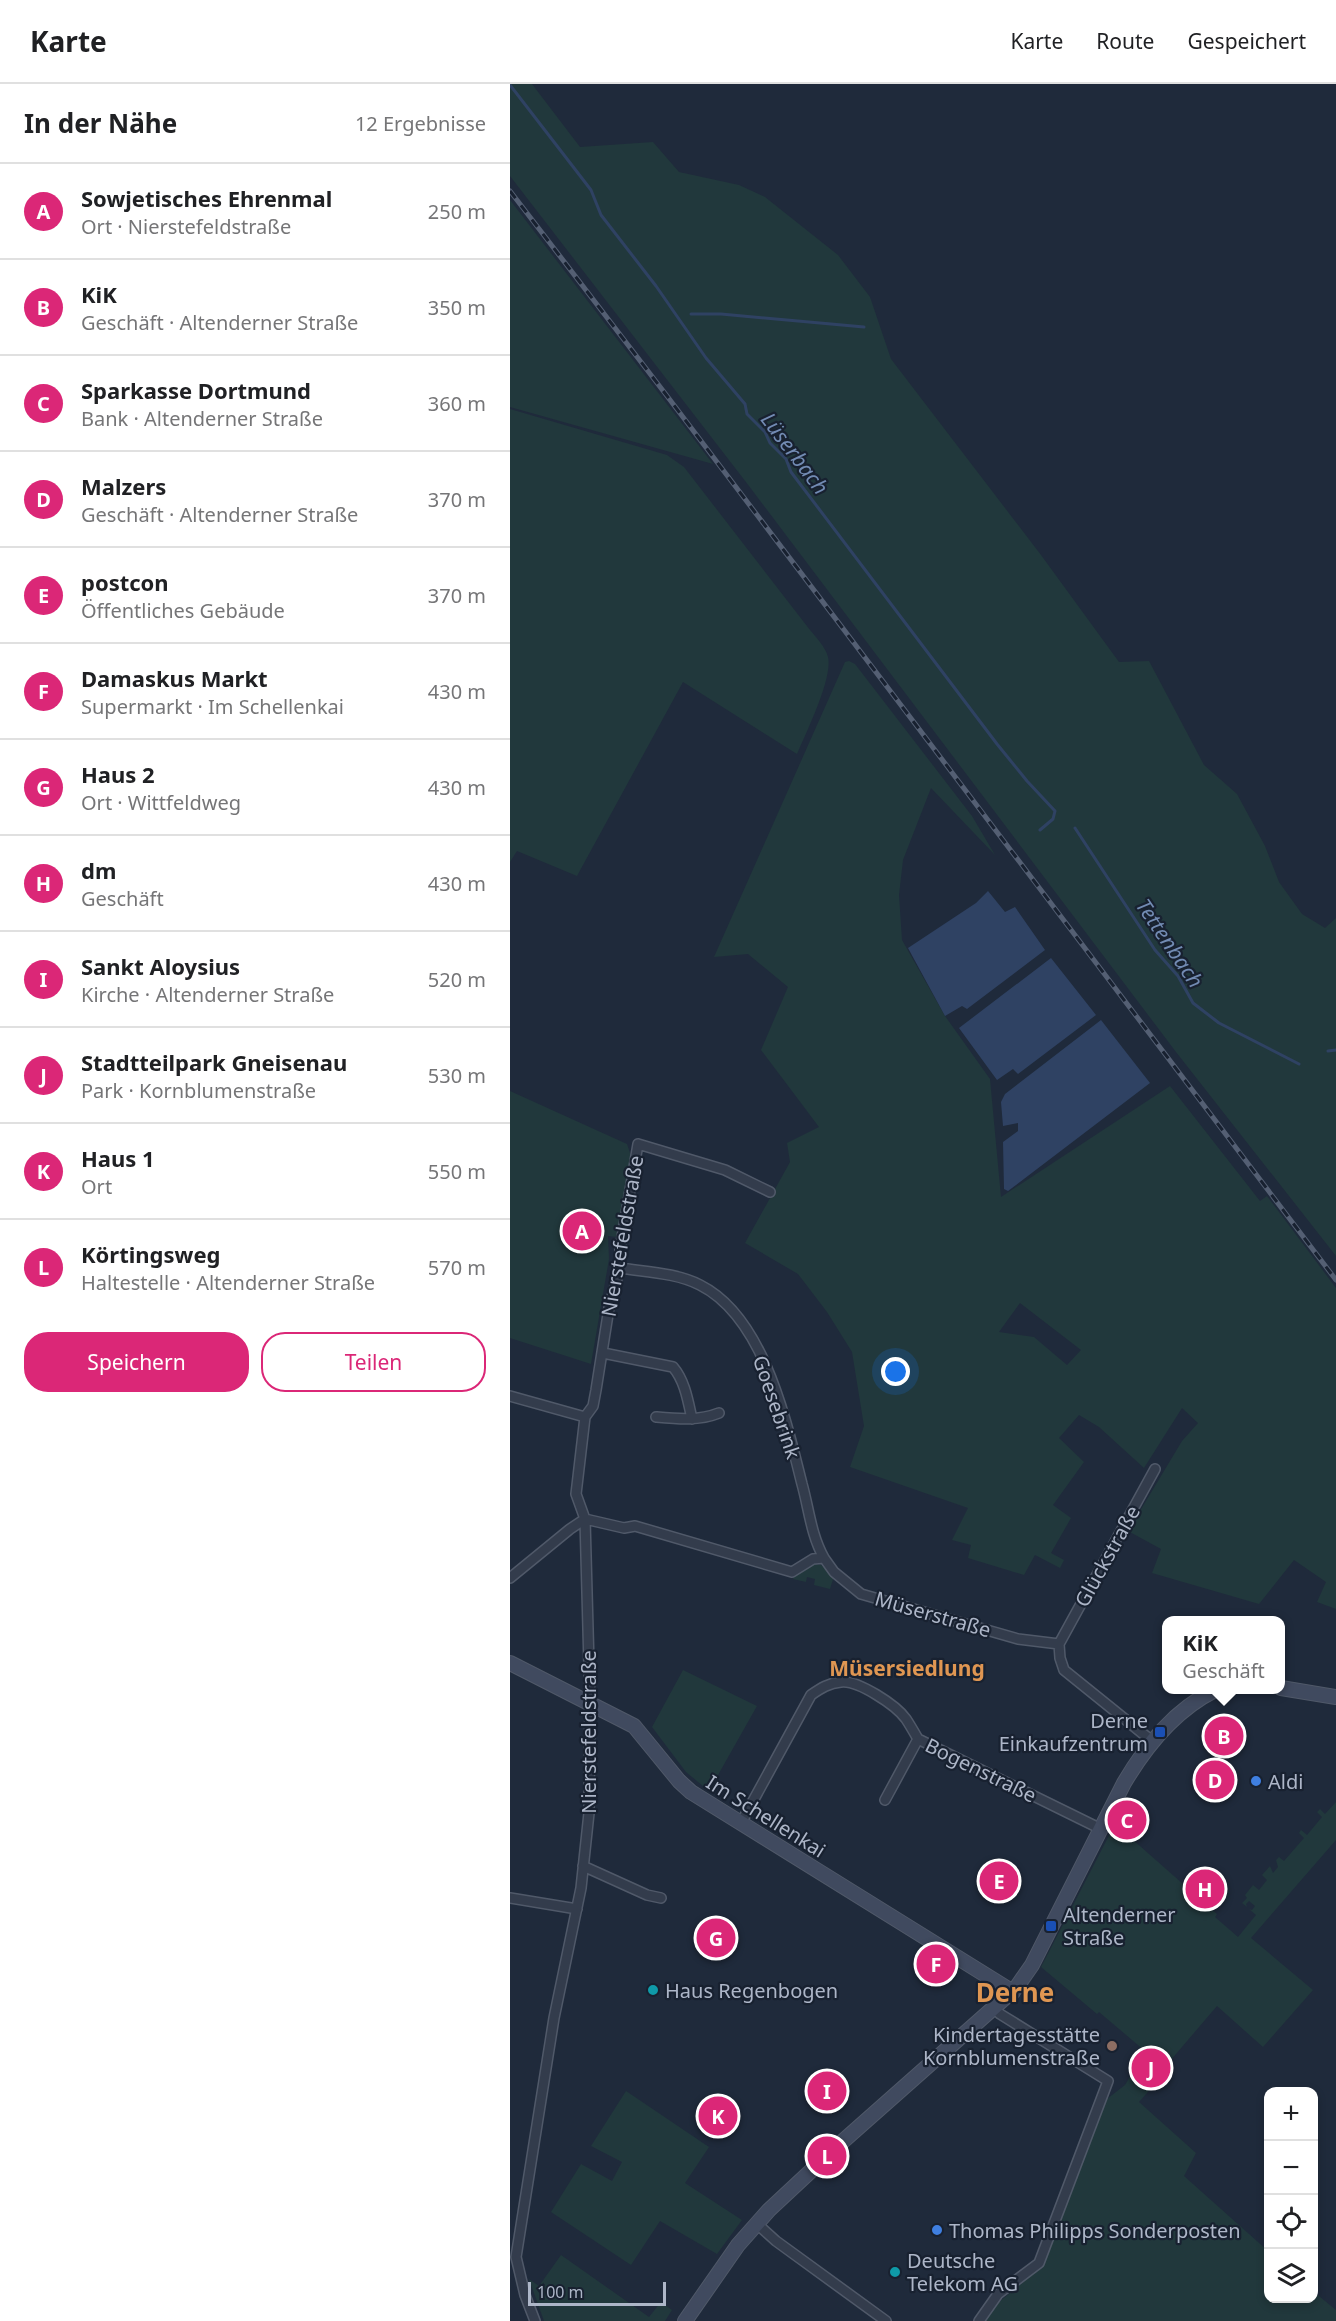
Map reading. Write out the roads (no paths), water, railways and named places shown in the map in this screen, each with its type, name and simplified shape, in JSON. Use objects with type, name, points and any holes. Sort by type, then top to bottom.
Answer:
[{"type":"main road","name":"Im Schellenkai","points":[[510,1663],[634,1726],[679,1781],[691,1792],[1013,1992]]},
{"type":"main road","points":[[1285,1689],[1336,1697]]},
{"type":"main road","points":[[685,2321],[756,2223],[842,2142],[1013,1992],[1032,1965],[1128,1775],[1152,1741],[1187,1706],[1207,1694]]},
{"type":"street","name":"Nierstefeldstraße","points":[[536,2321],[525,2295],[516,2257],[554,2018],[578,1909],[589,1813],[590,1702],[585,1519],[576,1494],[585,1417],[593,1406],[609,1308],[620,1268],[620,1250],[638,1143],[725,1170],[770,1192]]},
{"type":"street","name":"Goesebrink","points":[[620,1268],[684,1279],[699,1284],[716,1294],[734,1312],[752,1341],[775,1389],[790,1438],[815,1542],[824,1558]]},
{"type":"street","points":[[603,1353],[673,1367],[686,1394],[692,1419]]},
{"type":"street","points":[[510,1395],[585,1417]]},
{"type":"street","points":[[656,1417],[692,1419],[707,1418],[720,1413]]},
{"type":"street","name":"Glückstraße","points":[[1059,1644],[1155,1469]]},
{"type":"street","points":[[510,1578],[585,1519],[624,1528],[635,1526],[792,1572],[813,1560],[824,1558]]},
{"type":"street","name":"Müserstraße","points":[[824,1558],[834,1572],[861,1594],[1018,1639],[1059,1644]]},
{"type":"street","points":[[1059,1644],[1064,1670],[1152,1741]]},
{"type":"street","name":"Bogenstraße","points":[[741,1823],[811,1695],[826,1685],[843,1682],[854,1683],[895,1707],[918,1739],[1101,1829]]},
{"type":"street","points":[[885,1800],[918,1739]]},
{"type":"street","points":[[584,1866],[647,1895],[661,1898]]},
{"type":"street","points":[[510,1898],[578,1909]]},
{"type":"street","points":[[979,2321],[998,2294],[1039,2263],[1108,2081],[1000,2014],[994,2008]]},
{"type":"street","points":[[756,2223],[776,2241],[886,2321]]},
{"type":"water","points":[[988,891],[1005,912],[1015,907],[1045,950],[967,1009],[962,1006],[945,1016],[908,948],[976,903]]},
{"type":"water","points":[[1051,958],[1096,1015],[1018,1074],[1013,1069],[997,1080],[959,1028]]},
{"type":"water","points":[[1101,1020],[1150,1083],[1008,1191],[1004,1189],[1003,1142],[1018,1131],[1018,1123],[1003,1126],[1001,1102],[1005,1094]]},
{"type":"waterway","name":"Lüserbach","points":[[510,85],[591,190],[601,215],[656,286],[706,358],[745,404],[747,414],[765,432],[770,443],[786,459],[791,472],[997,744],[1055,811],[1053,819],[1040,830]]},
{"type":"waterway","points":[[691,314],[721,314],[864,327]]},
{"type":"waterway","name":"Tettenbach","points":[[1075,828],[1155,950],[1178,976],[1193,1003],[1219,1023],[1299,1064]]},
{"type":"waterway","name":"Tettenbach","points":[[1328,1051],[1336,1050]]},
{"type":"railway","points":[[510,191],[1336,1280]]},
{"type":"place","name":"Sowjetisches Ehrenmal","points":[[582,1231]]},
{"type":"place","name":"Derne Einkaufzentrum","points":[[1160,1732]]},
{"type":"place","name":"KiK","points":[[1224,1736]]},
{"type":"place","name":"Malzers","points":[[1215,1780]]},
{"type":"place","name":"Aldi","points":[[1256,1781]]},
{"type":"place","name":"Sparkasse Dortmund","points":[[1127,1820]]},
{"type":"place","name":"postcon","points":[[999,1881]]},
{"type":"place","name":"dm","points":[[1205,1889]]},
{"type":"place","name":"Altenderner Straße","points":[[1051,1926]]},
{"type":"place","name":"Haus 2","points":[[716,1938]]},
{"type":"place","name":"Damaskus Markt","points":[[936,1964]]},
{"type":"place","name":"Haus Regenbogen","points":[[653,1990]]},
{"type":"place","name":"Kindertagesstätte Kornblumenstraße","points":[[1112,2046]]},
{"type":"place","name":"Stadtteilpark Gneisenau","points":[[1151,2068]]},
{"type":"place","name":"Sankt Aloysius","points":[[827,2091]]},
{"type":"place","name":"Haus 1","points":[[718,2116]]},
{"type":"place","name":"Körtingsweg","points":[[827,2156]]},
{"type":"place","name":"Thomas Philipps Sonderposten","points":[[937,2230]]},
{"type":"place","name":"Deutsche Telekom AG","points":[[895,2272]]},
{"type":"district","name":"Müsersiedlung","points":[[907,1668]]},
{"type":"district","name":"Derne","points":[[1015,1992]]}]
